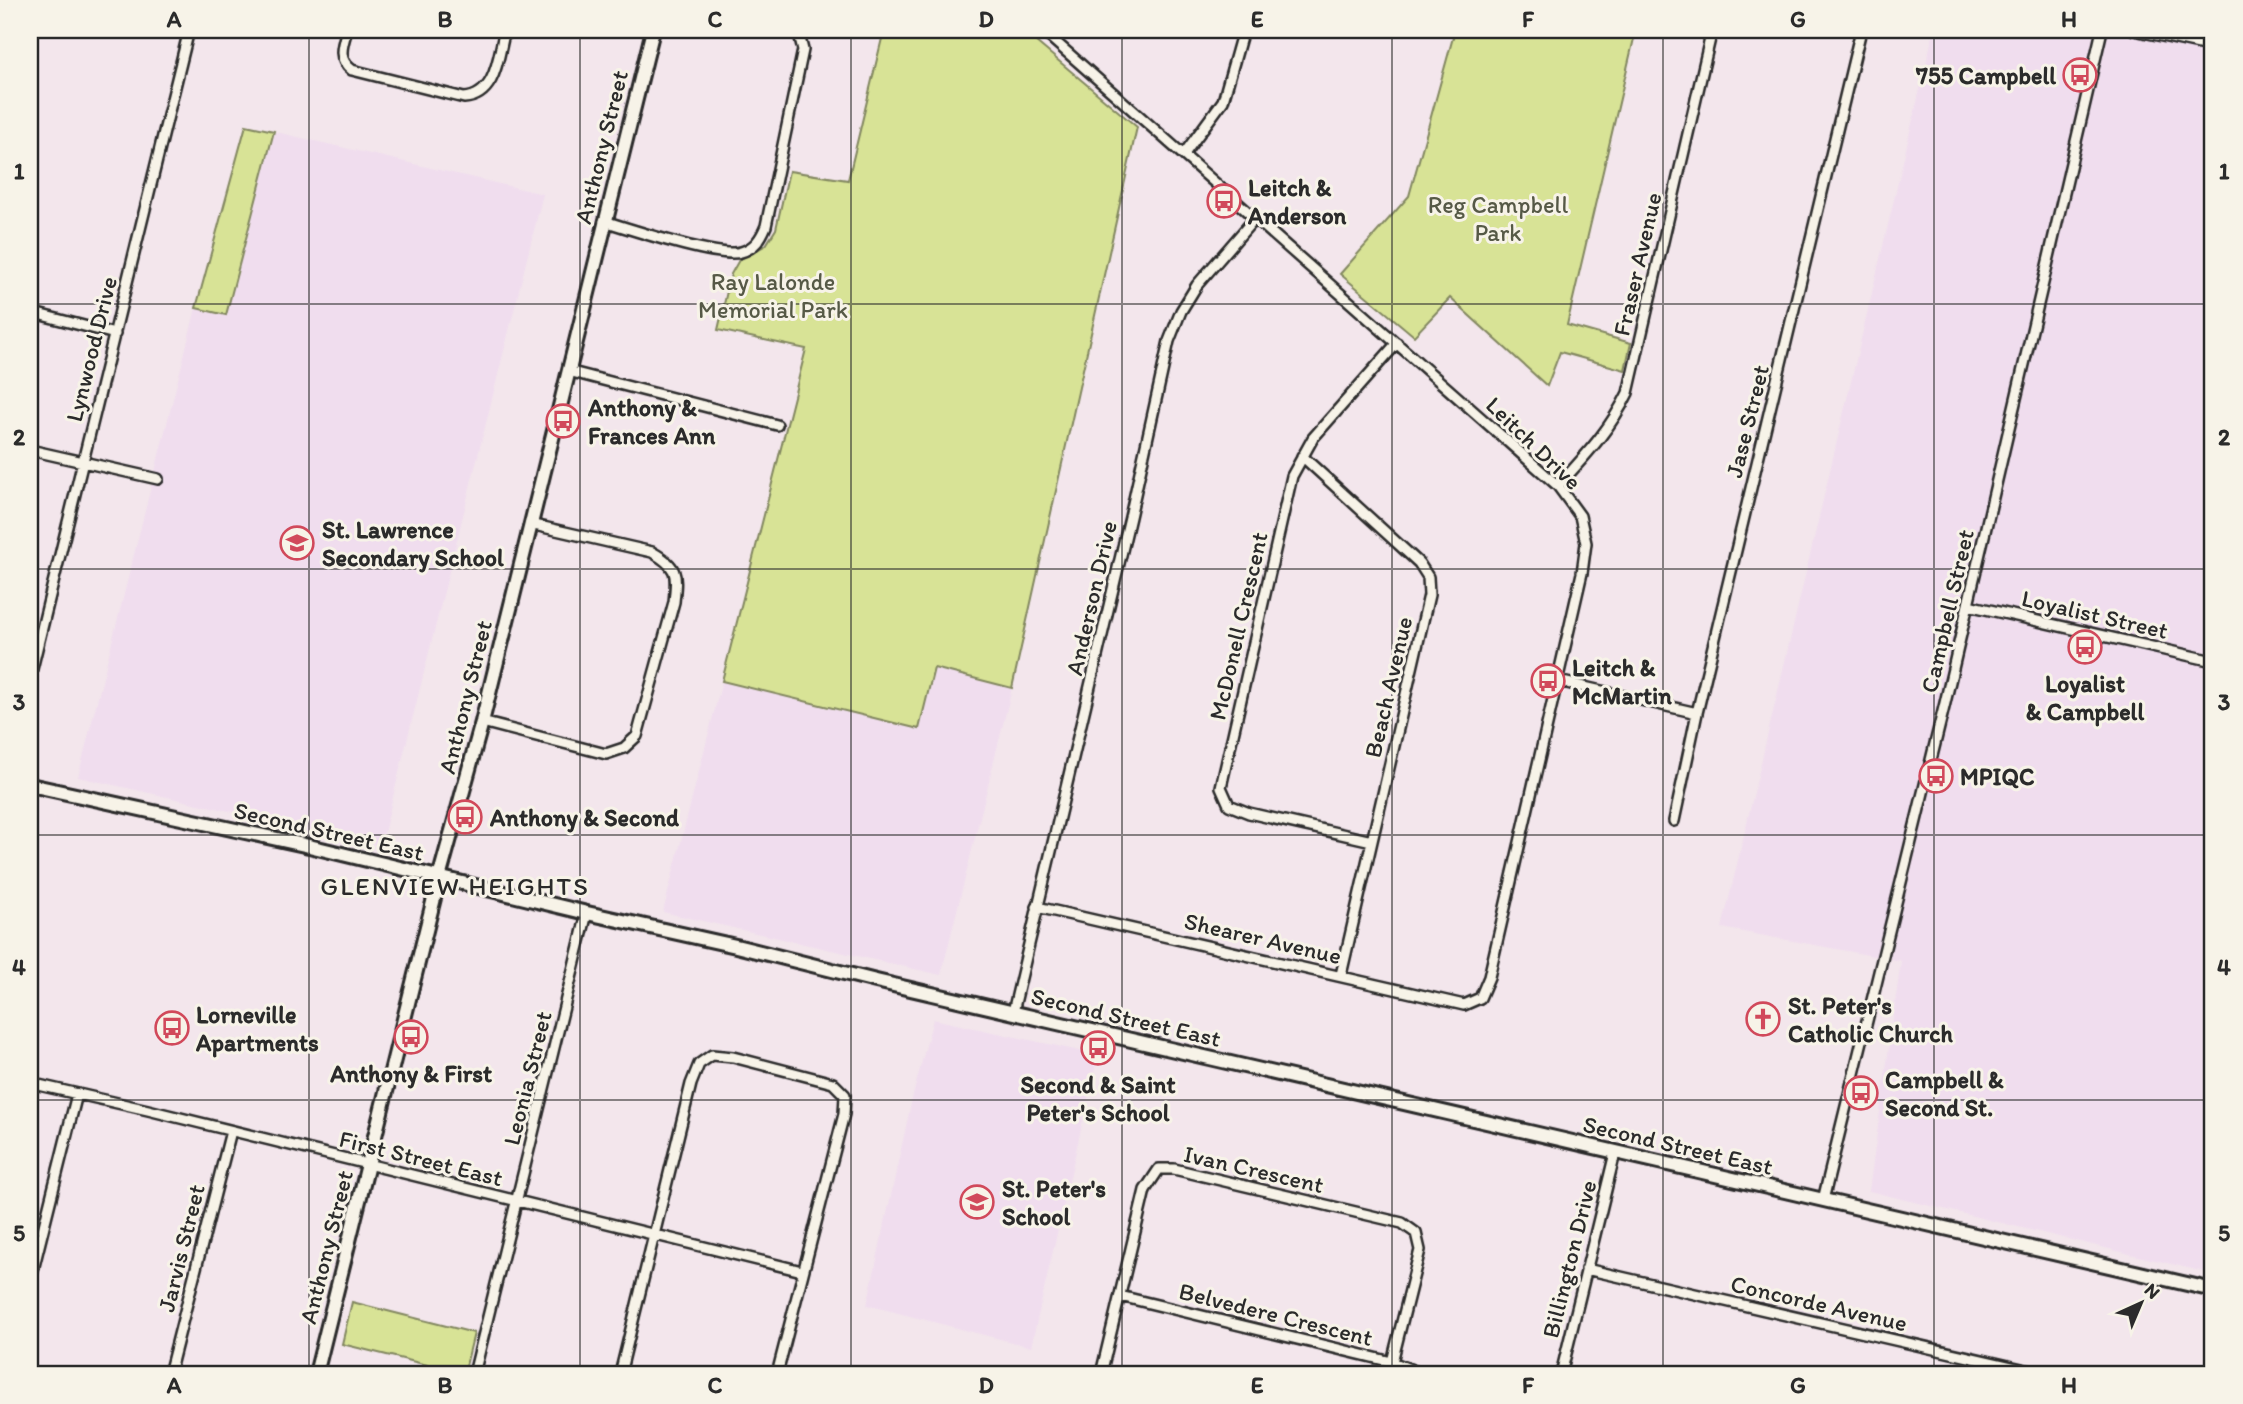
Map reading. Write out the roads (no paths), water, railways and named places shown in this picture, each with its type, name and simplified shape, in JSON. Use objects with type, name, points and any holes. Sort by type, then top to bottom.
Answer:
[{"type":"main road","name":"Anthony Street","points":[[316,1374],[439,878],[482,722],[653,30]]},
{"type":"main road","name":"Second Street East","points":[[30,785],[309,846],[876,981],[2213,1290]]},
{"type":"street","name":"Lynwood Drive","points":[[30,677],[189,30]]},
{"type":"street","points":[[347,30],[342,55],[345,65],[354,72],[461,97],[474,97],[485,91],[491,83],[505,30]]},
{"type":"street","points":[[604,221],[717,253],[740,253],[759,241],[766,226],[803,50],[798,30]]},
{"type":"street","name":"Leitch Drive","points":[[1042,30],[1558,486],[1580,516],[1586,543],[1582,573],[1489,977],[1480,998]]},
{"type":"street","points":[[1184,154],[1223,102],[1242,30]]},
{"type":"street","name":"Fraser Avenue","points":[[1558,486],[1616,417],[1628,393],[1712,30]]},
{"type":"street","name":"Jase Street","points":[[1674,821],[1697,713],[1861,30]]},
{"type":"street","name":"Campbell Street","points":[[1824,1200],[1968,605],[2102,30]]},
{"type":"street","points":[[2134,30],[2213,47]]},
{"type":"street","name":"Anderson Drive","points":[[1013,1012],[1169,341],[1181,311],[1197,285],[1255,218]]},
{"type":"street","points":[[30,312],[115,334]]},
{"type":"street","name":"McDonell Crescent","points":[[1372,841],[1249,813],[1229,805],[1221,787],[1292,476],[1312,438],[1397,343]]},
{"type":"street","points":[[568,372],[777,425]]},
{"type":"street","points":[[30,450],[158,479]]},
{"type":"street","name":"Beach Avenue","points":[[1301,456],[1419,563],[1428,577],[1429,595],[1341,975]]},
{"type":"street","points":[[482,722],[606,754],[624,748],[637,736],[674,602],[676,579],[669,562],[652,552],[530,524]]},
{"type":"street","name":"Loyalist Street","points":[[1968,605],[2213,661]]},
{"type":"street","points":[[1558,681],[1697,713]]},
{"type":"street","name":"Shearer Avenue","points":[[1037,907],[1464,1005],[1480,998]]},
{"type":"street","name":"Leonia Street","points":[[474,1374],[587,913]]},
{"type":"street","points":[[620,1374],[691,1084],[699,1065],[712,1055],[733,1057],[833,1083],[845,1095],[844,1114],[777,1374]]},
{"type":"street","name":"First Street East","points":[[30,1083],[802,1271]]},
{"type":"street","points":[[30,1282],[77,1094]]},
{"type":"street","name":"Jarvis Street","points":[[169,1374],[231,1131]]},
{"type":"street","name":"Billington Drive","points":[[1561,1374],[1615,1153]]},
{"type":"street","name":"Ivan Crescent","points":[[1101,1374],[1145,1190],[1159,1169],[1174,1169],[1402,1223],[1416,1233],[1420,1250],[1392,1362]]},
{"type":"street","name":"Concorde Avenue","points":[[1586,1269],[2043,1374]]},
{"type":"street","name":"Belvedere Crescent","points":[[1120,1296],[1392,1362],[1422,1374]]},
{"type":"place","name":"755 Campbell","points":[[2080,75]]},
{"type":"place","name":"Leitch & Anderson","points":[[1224,201]]},
{"type":"place","name":"Anthony & Frances Ann","points":[[563,421]]},
{"type":"place","name":"St. Lawrence Secondary School","points":[[297,543]]},
{"type":"place","name":"Loyalist & Campbell","points":[[2085,647]]},
{"type":"place","name":"Leitch & McMartin","points":[[1548,681]]},
{"type":"place","name":"MPIQC","points":[[1936,776]]},
{"type":"place","name":"Anthony & Second","points":[[465,817]]},
{"type":"place","name":"St. Peter's Catholic Church","points":[[1763,1019]]},
{"type":"place","name":"Lorneville Apartments","points":[[172,1028]]},
{"type":"place","name":"Anthony & First","points":[[411,1037]]},
{"type":"place","name":"Second & Saint Peter's School","points":[[1098,1048]]},
{"type":"place","name":"Campbell & Second St.","points":[[1861,1093]]},
{"type":"place","name":"St. Peter's School","points":[[977,1202]]},
{"type":"district","name":"GLENVIEW HEIGHTS","points":[[455,886]]},
{"type":"park label","name":"Reg Campbell Park","points":[[1498,218]]},
{"type":"park label","name":"Ray Lalonde Memorial Park","points":[[773,295]]}]
